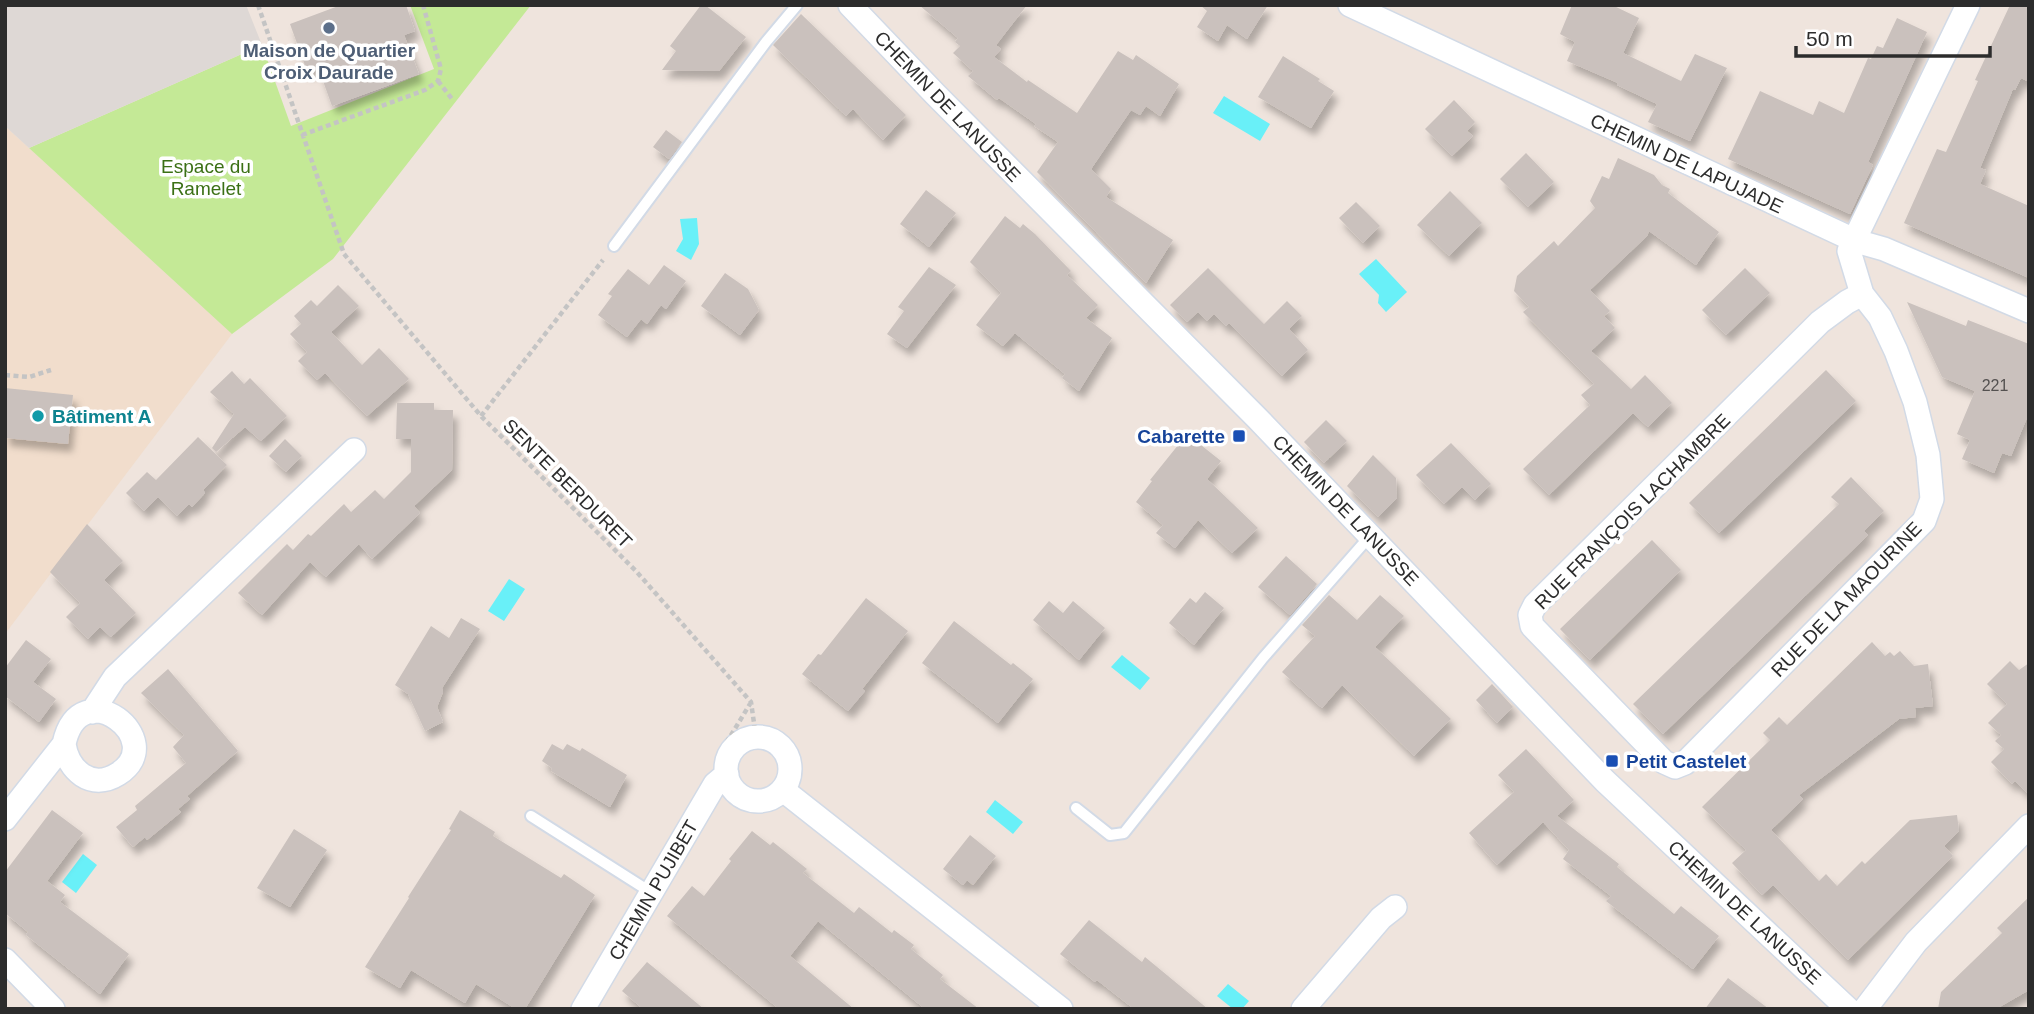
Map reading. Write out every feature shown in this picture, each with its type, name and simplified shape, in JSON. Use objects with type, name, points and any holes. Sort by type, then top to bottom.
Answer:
[{"type":"street","name":"CHEMIN DE LANUSSE","points":[[850,5],[1257,418],[1605,781],[1848,1009]]},
{"type":"street","name":"CHEMIN DE LAPUJADE","points":[[1350,5],[1856,241],[1884,249],[2029,311]]},
{"type":"street","points":[[1856,241],[1968,5]]},
{"type":"street","name":"RUE DE LA MAOURINE","points":[[1675,767],[1685,763],[1924,522],[1932,499],[1928,456],[1915,402],[1880,317],[1862,294],[1849,251],[1856,241]]},
{"type":"street","name":"RUE FRANÇOIS LACHAMBRE","points":[[1675,767],[1664,762],[1532,626],[1530,615],[1535,605],[1820,322],[1862,294]]},
{"type":"street","points":[[92,712],[115,677],[354,450]]},
{"type":"street","points":[[5,819],[64,744],[73,723],[81,716],[92,712],[105,712],[117,717],[127,726],[132,737],[133,751],[129,763],[120,773],[109,779],[95,780],[83,776],[73,768],[66,757],[64,744]]},
{"type":"street","points":[[727,774],[736,792],[754,801],[765,801],[783,790],[790,771],[784,751],[767,738],[756,737]]},
{"type":"street","name":"CHEMIN PUJIBET","points":[[583,1009],[715,784],[727,774],[727,763],[737,746],[756,737]]},
{"type":"street","points":[[783,790],[1061,1009]]},
{"type":"street","points":[[1865,1009],[1916,942],[2029,825]]},
{"type":"street","points":[[1303,1009],[1381,918],[1395,907]]},
{"type":"street","points":[[5,960],[53,1009]]},
{"type":"lane","points":[[614,246],[766,42],[797,5]]},
{"type":"lane","points":[[1076,808],[1110,835],[1124,833],[1263,658],[1370,536]]},
{"type":"lane","points":[[531,816],[652,893]]},
{"type":"path","points":[[258,5],[302,135],[425,90],[438,81],[440,69],[423,5]]},
{"type":"path","points":[[438,81],[452,99]]},
{"type":"path","name":"SENTE BERDURET","points":[[302,135],[344,254],[481,416],[636,571],[751,702],[756,737]]},
{"type":"path","points":[[481,416],[614,246]]},
{"type":"path","points":[[5,375],[29,377],[51,370]]},
{"type":"shaded area","points":[[5,5],[246,5],[262,45],[29,148],[5,126]]},
{"type":"shaded area","points":[[5,126],[232,334],[5,634]]},
{"type":"green space","name":"Espace du Ramelet","points":[[410,5],[531,5],[333,259],[232,334],[29,148],[262,45],[291,126],[434,69]]},
{"type":"water","points":[[1224,96],[1270,124],[1260,141],[1213,113]]},
{"type":"water","points":[[697,218],[699,244],[691,260],[676,251],[683,239],[680,219]]},
{"type":"water","points":[[1376,259],[1407,292],[1386,312],[1378,303],[1379,295],[1359,274]]},
{"type":"water","points":[[509,579],[525,589],[504,621],[488,611]]},
{"type":"water","points":[[1122,655],[1150,678],[1140,690],[1111,667]]},
{"type":"water","points":[[995,800],[1023,822],[1013,834],[986,812]]},
{"type":"water","points":[[83,854],[97,865],[76,893],[62,882]]},
{"type":"water","points":[[1228,984],[1249,1001],[1242,1009],[1233,1009],[1217,996]]},
{"type":"building","points":[[341,5],[406,5],[415,31],[404,35],[419,74],[332,106],[318,67],[307,71],[290,24]]},
{"type":"building","points":[[701,5],[705,5],[746,37],[719,71],[662,70],[676,51],[670,46]]},
{"type":"building","points":[[919,5],[1027,5],[996,45],[1001,49],[994,57],[1027,82],[1028,80],[1077,113],[1118,51],[1133,60],[1136,55],[1179,84],[1160,116],[1146,106],[1140,115],[1131,110],[1091,169],[1111,189],[1106,197],[1173,240],[1146,283],[1037,172],[1058,142],[999,98],[997,100],[968,76],[973,71],[953,53],[960,46],[955,42],[958,38]]},
{"type":"building","points":[[1200,5],[1268,5],[1247,39],[1227,25],[1218,41],[1197,27],[1207,11]]},
{"type":"building","points":[[1572,5],[1612,5],[1639,18],[1623,53],[1681,81],[1695,54],[1727,68],[1690,141],[1648,122],[1657,104],[1617,85],[1618,83],[1567,61],[1575,42],[1560,34]]},
{"type":"building","points":[[2010,5],[2029,5],[2029,82],[2021,78],[2015,90],[2013,89],[1980,168],[1986,170],[1980,184],[2029,206],[2029,278],[1904,223],[1937,149],[1946,152],[1978,81],[1975,80]]},
{"type":"building","points":[[801,14],[906,115],[883,140],[853,109],[846,116],[773,45]]},
{"type":"building","points":[[1897,18],[1927,32],[1868,162],[1873,165],[1850,214],[1728,159],[1760,91],[1813,115],[1819,101],[1844,113],[1868,58],[1871,59],[1877,46],[1883,48]]},
{"type":"building","points":[[1283,56],[1334,91],[1311,128],[1258,97]]},
{"type":"building","points":[[1454,100],[1475,122],[1467,131],[1473,136],[1452,156],[1425,129]]},
{"type":"building","points":[[666,130],[682,142],[669,159],[653,147]]},
{"type":"building","points":[[1526,153],[1554,182],[1528,207],[1500,179]]},
{"type":"building","points":[[1618,158],[1654,175],[1662,185],[1670,189],[1668,193],[1719,232],[1696,265],[1649,231],[1647,236],[1590,290],[1610,311],[1604,316],[1615,328],[1591,351],[1631,389],[1645,375],[1672,403],[1648,427],[1633,413],[1549,495],[1523,469],[1590,405],[1581,395],[1594,384],[1523,312],[1529,307],[1514,291],[1517,276],[1554,241],[1558,246],[1595,208],[1590,201],[1602,176],[1609,179]]},
{"type":"building","points":[[926,190],[956,213],[929,247],[900,224]]},
{"type":"building","points":[[1450,191],[1482,223],[1449,256],[1417,225]]},
{"type":"building","points":[[1356,202],[1380,226],[1363,243],[1339,218]]},
{"type":"building","points":[[1005,216],[1020,228],[1023,224],[1035,234],[1071,271],[1067,275],[1098,305],[1086,318],[1112,338],[1079,391],[1062,378],[1065,374],[1015,333],[1003,346],[976,325],[1001,293],[970,262]]},
{"type":"building","points":[[664,265],[686,281],[666,309],[661,305],[647,324],[641,319],[627,337],[598,315],[612,296],[608,294],[628,269],[649,285]]},
{"type":"building","points":[[929,267],[956,285],[907,348],[887,334],[904,311],[898,307]]},
{"type":"building","points":[[1208,268],[1264,324],[1287,301],[1302,316],[1289,329],[1308,350],[1282,376],[1229,323],[1226,326],[1214,314],[1207,321],[1198,312],[1187,322],[1170,305]]},
{"type":"building","points":[[1745,268],[1770,293],[1726,335],[1702,310]]},
{"type":"building","points":[[725,273],[748,289],[759,310],[740,335],[701,306]]},
{"type":"building","points":[[338,285],[359,306],[331,332],[362,365],[379,348],[409,379],[367,416],[325,373],[317,380],[298,361],[307,352],[290,334],[301,324],[294,316],[311,300],[317,306]]},
{"type":"building","points":[[1907,302],[1966,326],[1968,320],[2029,344],[2029,413],[2011,456],[2002,453],[1994,473],[1962,459],[1970,440],[1957,434],[1975,391],[1942,377]]},
{"type":"building","points":[[1826,370],[1856,401],[1719,533],[1689,503]]},
{"type":"building","points":[[232,371],[244,384],[250,378],[287,416],[261,441],[245,427],[216,452],[212,448],[234,414],[210,392]]},
{"type":"building","name":"Bâtiment A","points":[[5,388],[73,395],[68,444],[5,438]]},
{"type":"building","points":[[397,403],[434,403],[434,410],[453,410],[452,470],[414,506],[420,513],[372,559],[359,544],[326,577],[310,562],[262,615],[238,593],[287,544],[293,550],[344,504],[351,512],[375,490],[384,499],[411,472],[411,439],[396,439]]},
{"type":"building","points":[[1326,420],[1347,441],[1324,463],[1304,442]]},
{"type":"building","points":[[1187,434],[1221,461],[1207,479],[1258,528],[1232,553],[1198,520],[1175,548],[1156,533],[1163,525],[1136,502]]},
{"type":"building","points":[[198,437],[227,465],[203,490],[205,493],[192,507],[189,504],[177,516],[158,497],[144,511],[126,493],[147,472],[156,480]]},
{"type":"building","points":[[285,439],[302,456],[286,472],[269,456]]},
{"type":"building","points":[[1451,443],[1491,484],[1475,500],[1462,487],[1444,504],[1416,475]]},
{"type":"building","points":[[1373,455],[1396,478],[1397,498],[1378,517],[1347,486]]},
{"type":"building","points":[[1851,477],[1884,511],[1864,531],[1868,535],[1663,734],[1633,704],[1839,504],[1831,497]]},
{"type":"building","points":[[87,524],[123,561],[104,580],[136,613],[111,637],[100,627],[88,639],[66,617],[80,603],[50,572]]},
{"type":"building","points":[[1652,540],[1681,570],[1590,660],[1560,629]]},
{"type":"building","points":[[1286,556],[1317,584],[1290,615],[1258,587]]},
{"type":"building","points":[[1205,592],[1224,608],[1194,645],[1169,623],[1190,598],[1196,603]]},
{"type":"building","points":[[1329,595],[1357,620],[1380,595],[1404,616],[1375,647],[1451,719],[1414,756],[1342,685],[1322,708],[1282,672],[1315,636],[1302,625]]},
{"type":"building","points":[[866,598],[908,631],[848,711],[802,674],[818,654],[821,655]]},
{"type":"building","points":[[1049,601],[1063,613],[1073,601],[1105,628],[1079,660],[1033,620]]},
{"type":"building","points":[[461,618],[480,629],[442,688],[437,707],[443,722],[425,731],[408,694],[395,685],[431,626],[449,638]]},
{"type":"building","points":[[954,621],[1033,679],[998,723],[922,663]]},
{"type":"building","points":[[26,640],[51,659],[33,682],[56,699],[39,722],[5,696],[5,668]]},
{"type":"building","points":[[1872,642],[1885,656],[1890,652],[1894,656],[1900,651],[1914,666],[1928,664],[1933,706],[1915,708],[1916,717],[1899,719],[1799,795],[1803,799],[1771,830],[1819,881],[1826,874],[1837,886],[1862,861],[1865,864],[1910,820],[1957,815],[1959,831],[1944,846],[1953,856],[1848,960],[1773,885],[1762,895],[1732,863],[1746,850],[1702,807],[1770,740],[1763,733],[1779,717],[1787,725]]},
{"type":"building","points":[[2010,661],[2019,670],[2029,663],[2029,795],[2015,781],[2012,784],[1991,762],[2004,749],[1995,741],[2001,735],[1988,723],[2007,704],[1987,684]]},
{"type":"building","points":[[168,669],[238,751],[187,796],[190,799],[178,809],[181,812],[147,840],[145,837],[133,847],[116,827],[137,810],[135,806],[186,763],[173,747],[184,735],[141,693]]},
{"type":"building","points":[[1492,684],[1513,707],[1497,723],[1476,700]]},
{"type":"building","points":[[552,744],[563,750],[567,744],[580,751],[582,748],[627,775],[610,807],[551,771],[552,768],[542,761]]},
{"type":"building","points":[[1526,749],[1574,800],[1557,816],[1619,864],[1617,867],[1674,914],[1681,906],[1719,936],[1693,969],[1606,901],[1611,896],[1563,859],[1569,850],[1543,822],[1497,865],[1469,833],[1514,792],[1498,775]]},
{"type":"building","points":[[52,810],[83,833],[47,881],[65,895],[60,902],[129,954],[100,994],[26,935],[28,932],[5,913],[5,872]]},
{"type":"building","points":[[460,810],[495,832],[493,836],[561,878],[564,874],[595,895],[525,1009],[516,1009],[476,984],[465,1003],[411,970],[400,988],[365,967],[451,830],[449,829]]},
{"type":"building","points":[[294,829],[327,850],[290,907],[257,888]]},
{"type":"building","points":[[752,831],[770,845],[773,842],[807,869],[803,873],[854,913],[859,907],[892,933],[894,930],[914,945],[911,949],[943,975],[940,979],[979,1009],[925,1009],[818,921],[790,956],[854,1009],[779,1009],[667,916],[692,886],[704,896]]},
{"type":"building","points":[[970,835],[996,856],[973,885],[967,880],[963,885],[943,869]]},
{"type":"building","points":[[2029,897],[2029,990],[1996,1009],[1938,1009],[1941,992],[2002,933],[1997,928]]},
{"type":"building","points":[[1089,920],[1142,962],[1145,957],[1208,1009],[1134,1009],[1097,980],[1095,982],[1060,954]]},
{"type":"building","points":[[647,962],[704,1009],[643,1009],[622,991]]},
{"type":"building","points":[[1728,978],[1769,1009],[1705,1009]]},
{"type":"place","name":"Maison de Quartier Croix Daurade","points":[[329,28]]},
{"type":"place","name":"Bâtiment A","points":[[38,416]]},
{"type":"place","name":"Cabarette","points":[[1239,436]]},
{"type":"place","name":"Petit Castelet","points":[[1612,761]]}]
